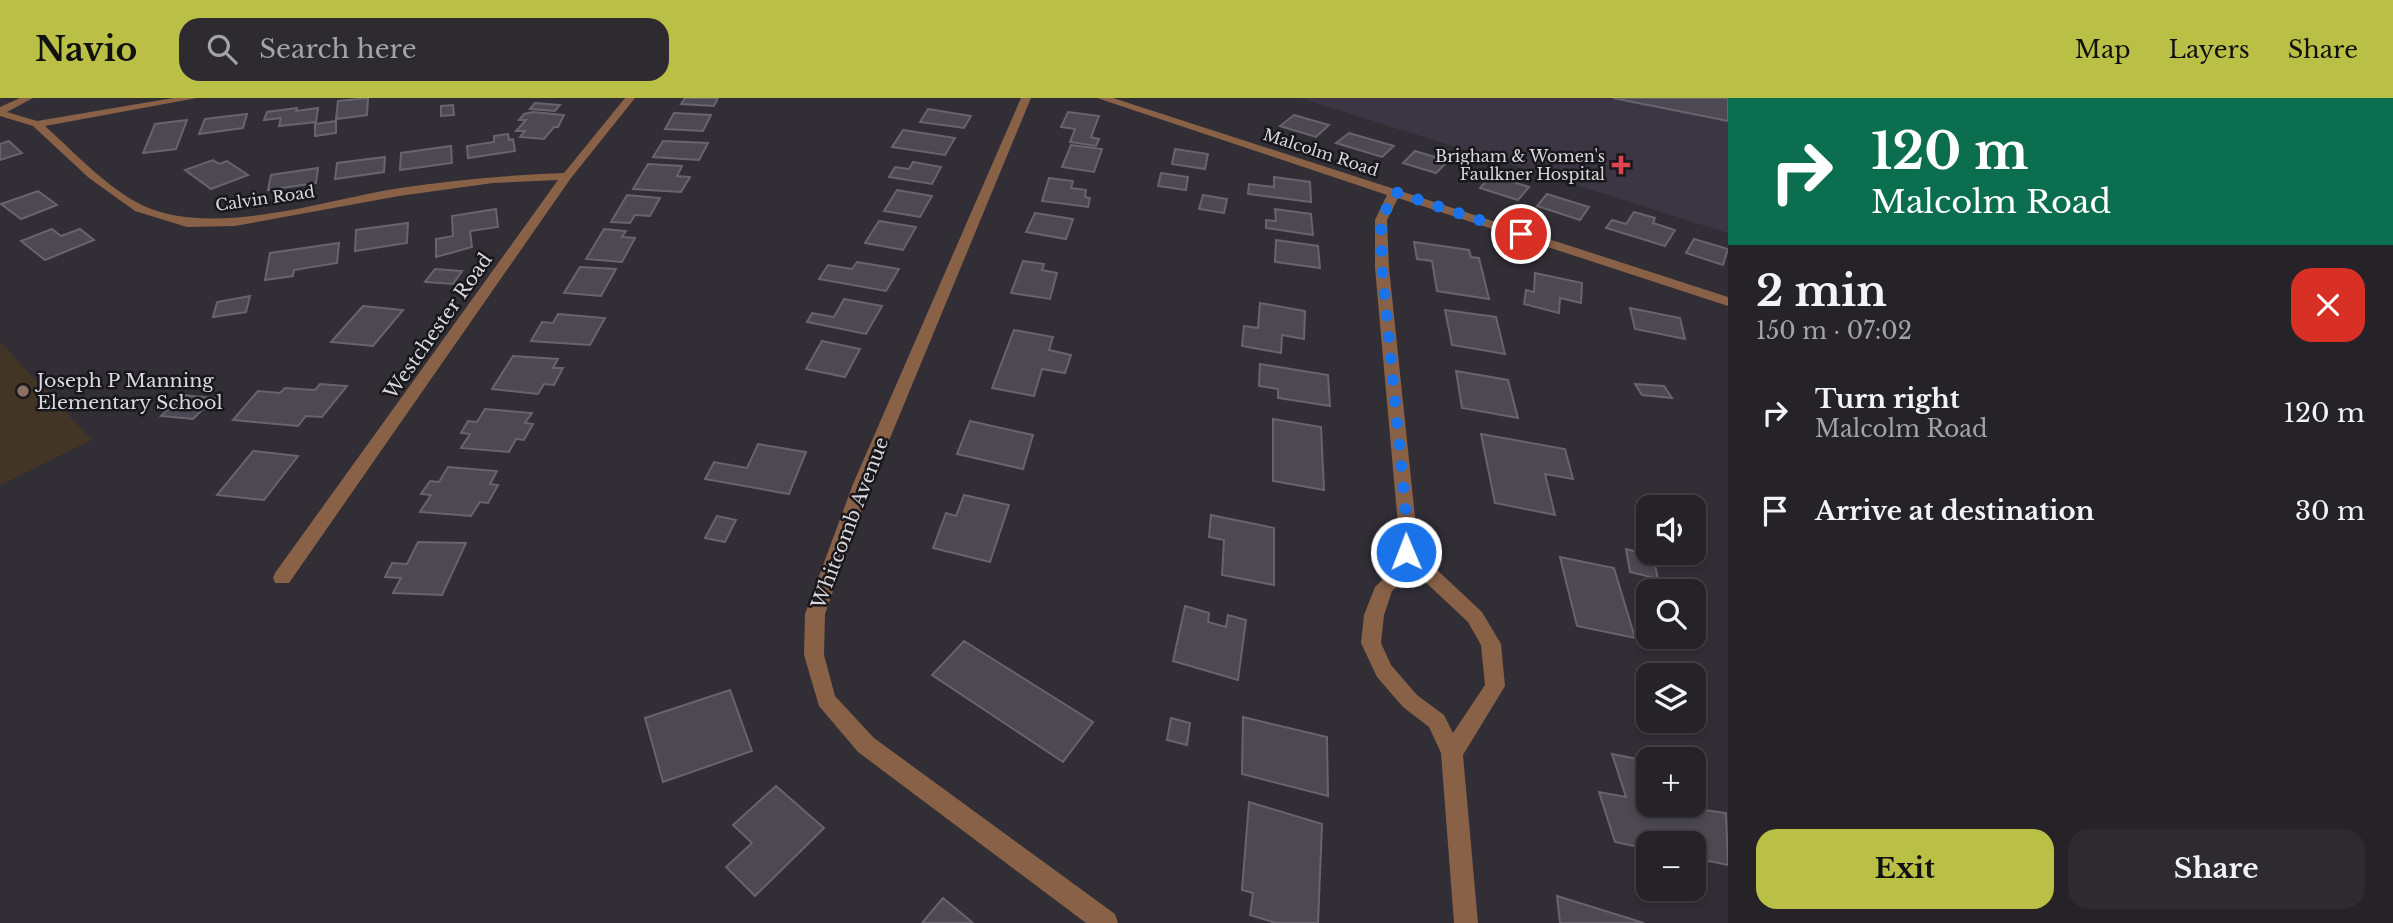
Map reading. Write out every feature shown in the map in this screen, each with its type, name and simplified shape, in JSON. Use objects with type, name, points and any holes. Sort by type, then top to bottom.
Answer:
[{"type":"street","points":[[0,112],[28,98]]},
{"type":"street","points":[[37,124],[192,98]]},
{"type":"street","name":"Westchester Road","points":[[282,578],[567,176],[630,98]]},
{"type":"street","name":"Whitcomb Avenue","points":[[1026,98],[957,253],[926,338],[862,484],[815,614],[814,655],[826,700],[866,745],[1106,923]]},
{"type":"street","name":"Malcolm Road","points":[[1102,98],[1728,302]]},
{"type":"street","name":"Calvin Road","points":[[0,112],[37,124],[93,176],[139,208],[187,223],[235,222],[399,192],[493,180],[567,176]]},
{"type":"street","points":[[1395,192],[1381,220],[1382,268],[1408,536],[1405,569],[1384,587],[1374,615],[1371,643],[1384,671],[1410,701],[1437,721],[1452,753],[1466,893],[1466,923]]},
{"type":"street","points":[[1408,536],[1428,573],[1475,617],[1491,644],[1495,686],[1452,753]]},
{"type":"shaded area","name":"Brigham & Women's Faulkner Hospital","points":[[1300,98],[1728,98],[1728,233]]},
{"type":"shaded area","name":"Joseph P Manning Elementary School","points":[[0,342],[92,440],[0,485]]},
{"type":"building","points":[[368,98],[367,115],[336,119],[338,101]]},
{"type":"building","points":[[685,98],[718,98],[714,106],[681,104]]},
{"type":"building","points":[[1613,98],[1728,98],[1728,121]]},
{"type":"building","points":[[535,103],[560,105],[555,111],[530,109]]},
{"type":"building","points":[[453,105],[454,115],[441,116],[441,106]]},
{"type":"building","points":[[297,108],[296,111],[318,108],[316,122],[279,126],[281,118],[264,120],[267,112]]},
{"type":"building","points":[[928,109],[971,116],[964,128],[920,122]]},
{"type":"building","points":[[533,112],[564,115],[558,127],[554,127],[544,139],[520,137],[525,131],[516,131],[526,120],[519,120],[524,114]]},
{"type":"building","points":[[1068,112],[1099,116],[1091,137],[1099,139],[1096,146],[1070,142],[1075,129],[1061,127]]},
{"type":"building","points":[[674,113],[711,115],[703,131],[665,129]]},
{"type":"building","points":[[247,114],[243,128],[199,134],[205,119]]},
{"type":"building","points":[[1294,115],[1329,125],[1316,137],[1280,126]]},
{"type":"building","points":[[187,120],[176,149],[143,153],[155,124]]},
{"type":"building","points":[[336,121],[336,133],[315,136],[315,124]]},
{"type":"building","points":[[903,130],[955,138],[945,155],[892,147]]},
{"type":"building","points":[[1349,133],[1394,146],[1382,157],[1336,143]]},
{"type":"building","points":[[508,134],[509,140],[513,139],[515,151],[468,158],[467,146],[494,142],[494,136]]},
{"type":"building","points":[[9,141],[22,153],[0,160],[0,144]]},
{"type":"building","points":[[663,141],[708,143],[699,160],[653,157]]},
{"type":"building","points":[[1071,145],[1102,149],[1094,172],[1062,167]]},
{"type":"building","points":[[451,146],[452,163],[400,170],[401,153]]},
{"type":"building","points":[[1175,149],[1208,154],[1205,169],[1172,164]]},
{"type":"building","points":[[1415,151],[1448,161],[1436,173],[1403,163]]},
{"type":"building","points":[[385,157],[384,172],[335,179],[337,163]]},
{"type":"building","points":[[213,160],[219,164],[227,161],[248,175],[211,189],[185,170]]},
{"type":"building","points":[[913,162],[941,167],[932,184],[889,177],[895,167],[909,169]]},
{"type":"building","points":[[648,164],[682,166],[677,176],[690,177],[681,192],[633,189]]},
{"type":"building","points":[[318,168],[316,183],[268,190],[271,175]]},
{"type":"building","points":[[1161,173],[1188,177],[1186,190],[1158,186]]},
{"type":"building","points":[[1491,175],[1529,187],[1518,200],[1480,188]]},
{"type":"building","points":[[1274,177],[1310,182],[1311,202],[1248,194],[1249,184],[1274,187]]},
{"type":"building","points":[[1049,178],[1073,181],[1071,188],[1086,190],[1085,197],[1090,198],[1088,207],[1042,201]]},
{"type":"building","points":[[897,190],[932,196],[920,217],[884,211]]},
{"type":"building","points":[[38,191],[57,205],[21,219],[1,204]]},
{"type":"building","points":[[1547,194],[1589,207],[1580,220],[1537,206]]},
{"type":"building","points":[[627,195],[660,198],[650,216],[635,215],[630,223],[611,222]]},
{"type":"building","points":[[1203,195],[1227,199],[1224,213],[1199,209]]},
{"type":"building","points":[[496,209],[498,227],[470,231],[472,247],[436,257],[436,239],[453,236],[452,216]]},
{"type":"building","points":[[1275,209],[1311,214],[1313,235],[1266,228],[1266,220],[1276,221]]},
{"type":"building","points":[[1634,212],[1655,218],[1653,223],[1675,230],[1665,246],[1606,228],[1612,220],[1626,224]]},
{"type":"building","points":[[1035,213],[1073,219],[1066,239],[1026,232]]},
{"type":"building","points":[[879,221],[916,227],[903,250],[865,243]]},
{"type":"building","points":[[408,223],[407,243],[355,251],[356,230]]},
{"type":"building","points":[[52,229],[61,236],[80,229],[94,240],[45,260],[21,241]]},
{"type":"building","points":[[604,229],[626,231],[622,237],[635,238],[622,262],[586,259]]},
{"type":"building","points":[[1694,239],[1728,249],[1723,265],[1686,253]]},
{"type":"building","points":[[1276,240],[1318,246],[1320,268],[1275,262]]},
{"type":"building","points":[[1414,242],[1469,250],[1471,257],[1479,258],[1489,299],[1437,291],[1432,261],[1417,259]]},
{"type":"building","points":[[339,243],[337,263],[294,270],[293,276],[265,280],[270,253]]},
{"type":"building","points":[[1023,261],[1044,264],[1042,270],[1057,273],[1050,299],[1011,293]]},
{"type":"building","points":[[857,262],[899,269],[886,291],[819,279],[828,265],[852,269]]},
{"type":"building","points":[[580,267],[616,269],[601,296],[564,293]]},
{"type":"building","points":[[435,269],[462,271],[453,284],[425,282]]},
{"type":"building","points":[[1535,273],[1582,283],[1581,303],[1560,298],[1559,313],[1524,304],[1526,290],[1534,292]]},
{"type":"building","points":[[250,296],[246,312],[213,317],[217,302]]},
{"type":"building","points":[[844,299],[882,306],[866,334],[807,322],[812,313],[834,317]]},
{"type":"building","points":[[1260,303],[1305,311],[1304,339],[1282,335],[1281,353],[1242,346],[1244,326],[1258,328]]},
{"type":"building","points":[[363,306],[403,310],[373,346],[331,342]]},
{"type":"building","points":[[1630,308],[1680,318],[1685,339],[1635,329]]},
{"type":"building","points":[[1445,310],[1496,317],[1505,354],[1452,345]]},
{"type":"building","points":[[558,314],[605,318],[590,345],[531,341],[542,322],[553,323]]},
{"type":"building","points":[[1014,330],[1053,337],[1049,350],[1071,355],[1065,373],[1042,369],[1034,396],[992,388]]},
{"type":"building","points":[[822,341],[860,349],[845,377],[806,369]]},
{"type":"building","points":[[513,356],[558,359],[553,368],[563,368],[554,385],[544,384],[538,394],[492,389]]},
{"type":"building","points":[[1260,364],[1328,375],[1330,406],[1278,398],[1278,389],[1259,386]]},
{"type":"building","points":[[1456,371],[1508,380],[1518,418],[1462,408]]},
{"type":"building","points":[[320,384],[347,386],[322,417],[306,416],[298,426],[233,420],[258,391],[280,393],[285,388],[315,390]]},
{"type":"building","points":[[1635,384],[1664,386],[1672,398],[1642,395]]},
{"type":"building","points":[[182,395],[214,398],[193,419],[161,416]]},
{"type":"building","points":[[485,409],[532,413],[525,423],[533,424],[524,440],[516,439],[509,452],[461,448],[470,434],[461,433],[468,421],[477,422]]},
{"type":"building","points":[[1273,419],[1321,427],[1324,490],[1273,481]]},
{"type":"building","points":[[970,421],[1033,435],[1023,469],[957,454]]},
{"type":"building","points":[[1481,434],[1565,449],[1573,479],[1545,474],[1555,515],[1495,503]]},
{"type":"building","points":[[758,444],[806,452],[789,494],[705,479],[714,462],[747,468]]},
{"type":"building","points":[[253,451],[298,456],[264,500],[217,495]]},
{"type":"building","points":[[448,467],[497,471],[490,484],[498,485],[488,503],[480,502],[471,516],[420,512],[431,495],[421,494],[430,481],[439,482]]},
{"type":"building","points":[[964,495],[1009,505],[990,562],[933,548],[946,513],[956,516]]},
{"type":"building","points":[[1211,515],[1274,528],[1274,585],[1222,575],[1224,540],[1209,537]]},
{"type":"building","points":[[717,516],[736,520],[725,542],[705,538]]},
{"type":"building","points":[[418,542],[466,543],[442,595],[393,593],[401,578],[385,577],[392,563],[407,564]]},
{"type":"building","points":[[1626,549],[1636,552],[1636,565],[1655,565],[1658,579],[1630,572]]},
{"type":"building","points":[[1560,557],[1614,568],[1635,638],[1577,626]]},
{"type":"building","points":[[1185,606],[1209,613],[1208,622],[1226,627],[1228,615],[1246,620],[1238,680],[1173,661]]},
{"type":"building","points":[[964,641],[1093,722],[1063,762],[932,675]]},
{"type":"building","points":[[730,690],[752,751],[663,782],[645,718]]},
{"type":"building","points":[[1243,717],[1327,737],[1328,796],[1242,774]]},
{"type":"building","points":[[1171,718],[1190,723],[1187,745],[1167,740]]},
{"type":"building","points":[[1612,754],[1636,759],[1636,817],[1706,817],[1706,810],[1726,813],[1728,865],[1706,860],[1706,831],[1636,831],[1636,846],[1615,842],[1599,792],[1626,797]]},
{"type":"building","points":[[776,786],[824,828],[755,896],[726,867],[752,843],[733,825]]},
{"type":"building","points":[[1249,802],[1322,824],[1318,923],[1276,923],[1250,915],[1253,893],[1242,890]]},
{"type":"building","points":[[1557,896],[1644,923],[1560,923]]},
{"type":"building","points":[[943,898],[973,923],[922,923]]},
{"type":"place","name":"Brigham & Women's Faulkner Hospital","points":[[1621,165]]},
{"type":"place","name":"Joseph P Manning Elementary School","points":[[23,391]]},
{"type":"route","points":[[1406,552],[1408,536],[1389,369],[1381,220],[1395,192],[1521,234]]}]
